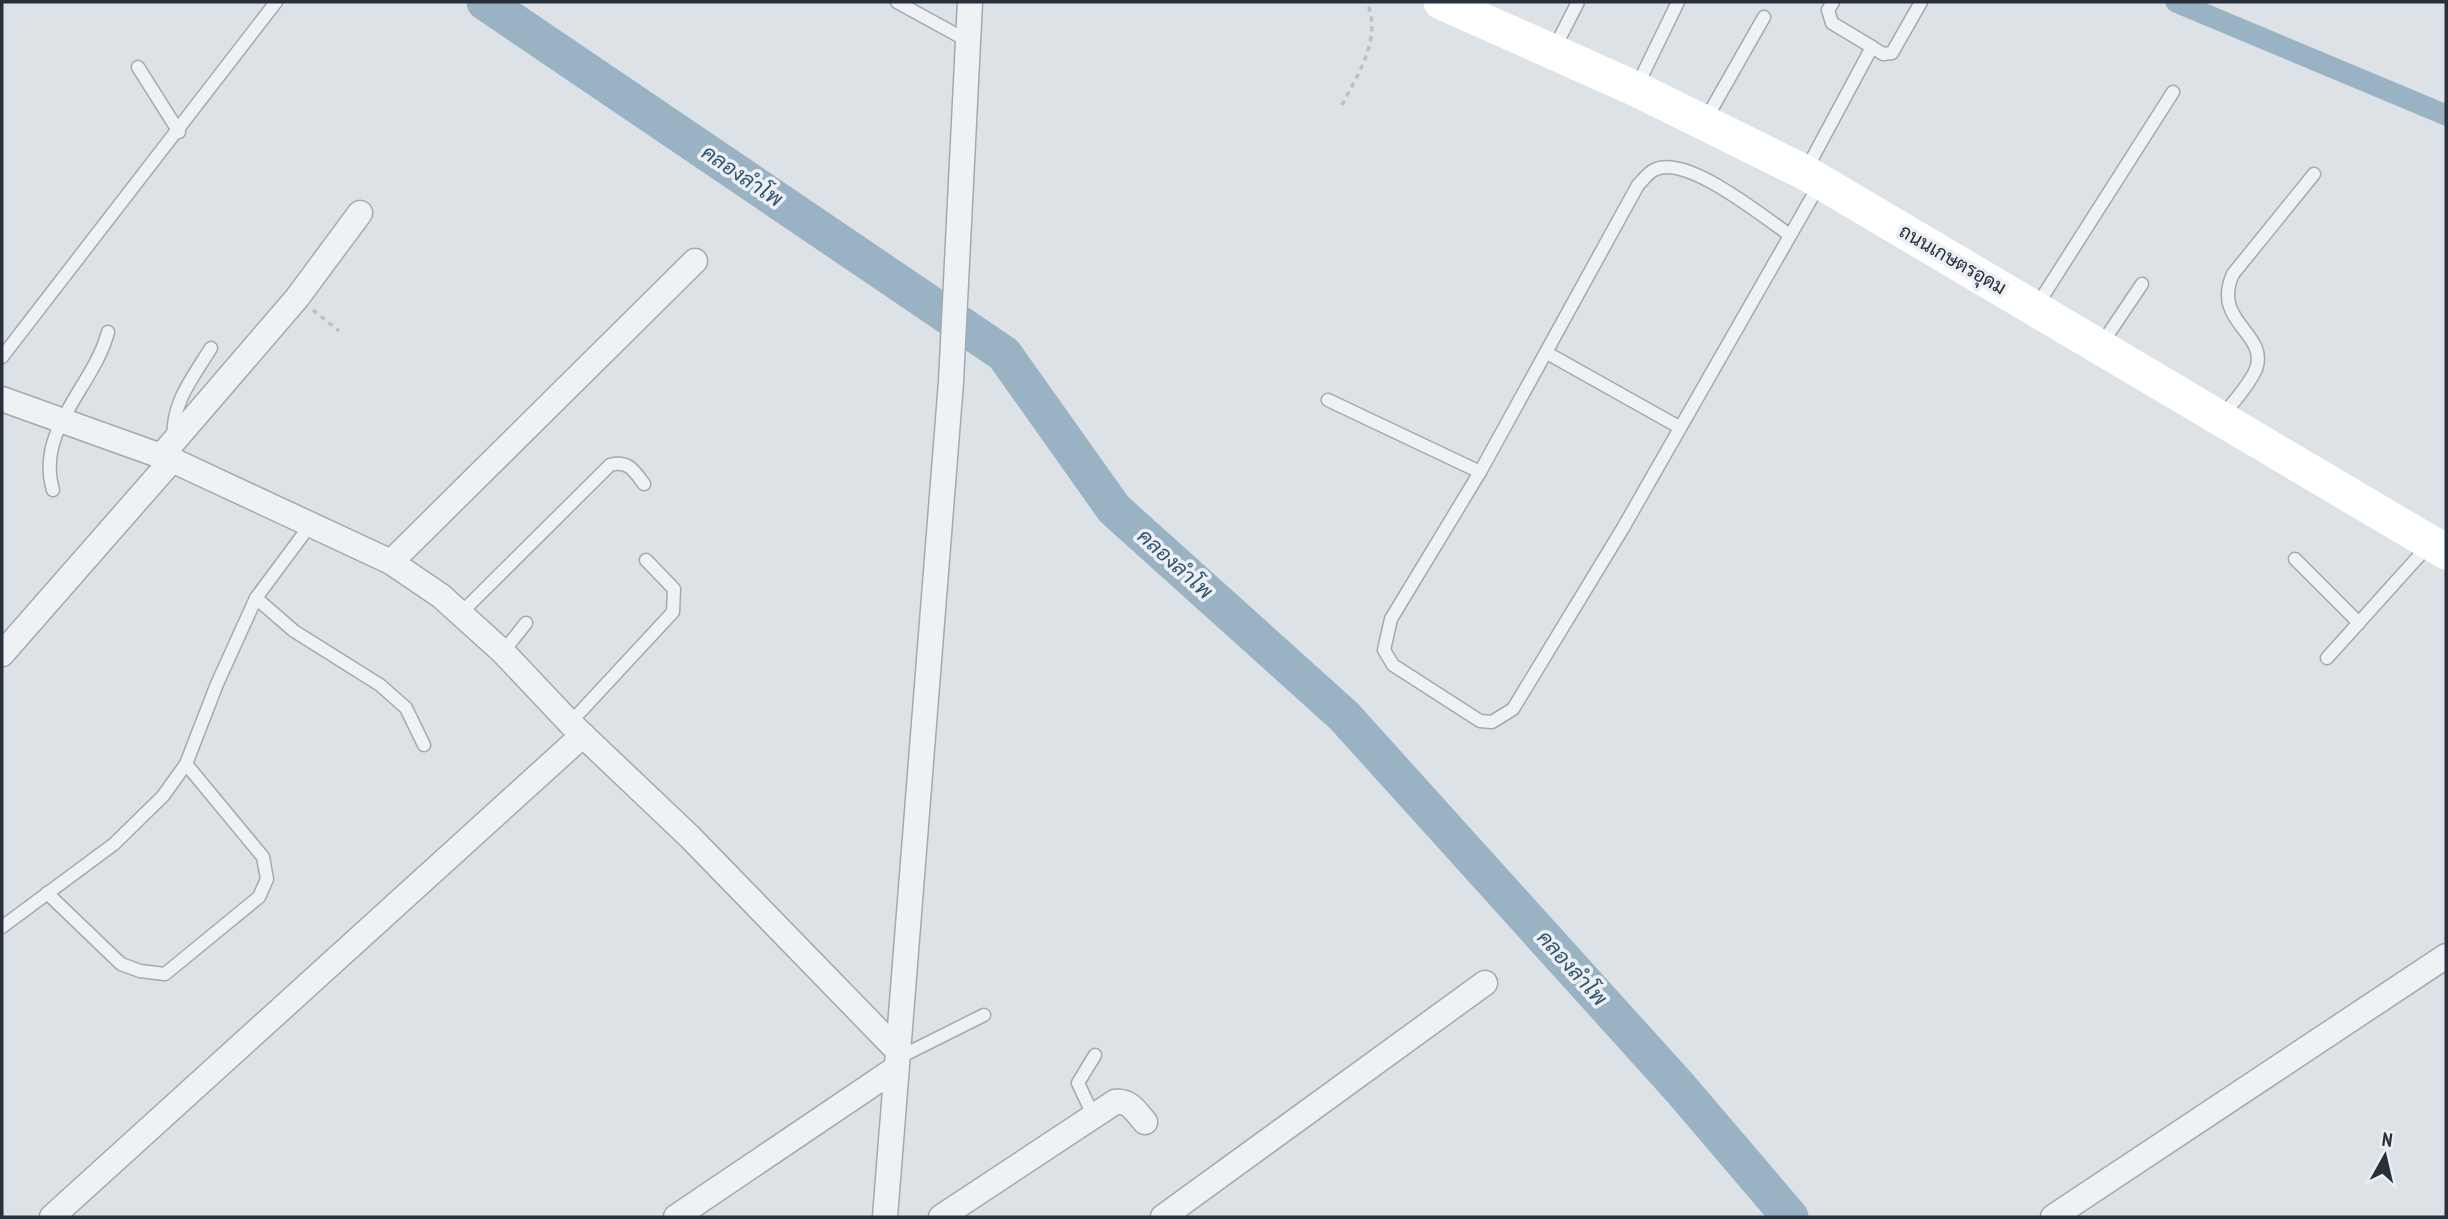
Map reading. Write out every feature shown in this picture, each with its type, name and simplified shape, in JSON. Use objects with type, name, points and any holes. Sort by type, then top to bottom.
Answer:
[{"type":"street","points":[[885,1217],[895,1059],[951,382],[970,2]]},
{"type":"street","name":"ถนนเกษตรอุดม","points":[[1452,4],[1636,89],[1813,177],[2101,345],[2439,548]]},
{"type":"street","points":[[2,653],[297,298],[360,214]]},
{"type":"street","points":[[391,562],[695,261]]},
{"type":"street","points":[[2,399],[169,452],[391,562],[461,612],[577,729],[690,836],[895,1059]]},
{"type":"street","points":[[52,1217],[577,729]]},
{"type":"street","points":[[2053,1217],[2446,956]]},
{"type":"street","points":[[1163,1217],[1485,983]]},
{"type":"street","points":[[676,1217],[895,1059]]},
{"type":"street","points":[[941,1217],[1093,1115],[1123,1101],[1131,1105],[1145,1122]]},
{"type":"lane","points":[[2,357],[179,132],[276,2]]},
{"type":"lane","points":[[897,2],[968,41]]},
{"type":"lane","points":[[1552,51],[1578,2]]},
{"type":"lane","points":[[1636,89],[1678,2]]},
{"type":"lane","points":[[1833,2],[1828,10],[1832,23],[1883,54],[1892,53],[1921,2]]},
{"type":"lane","points":[[1704,123],[1764,17]]},
{"type":"lane","points":[[1790,235],[1695,173],[1675,167],[1656,169],[1638,185],[1480,472],[1391,619],[1384,650],[1393,664],[1480,721],[1492,722],[1513,709],[1623,528],[1790,235],[1813,177],[1872,47]]},
{"type":"lane","points":[[138,67],[179,132]]},
{"type":"lane","points":[[2036,307],[2173,92]]},
{"type":"lane","points":[[2221,419],[2256,369],[2257,357],[2255,345],[2228,307],[2227,287],[2233,274],[2314,174]]},
{"type":"lane","points":[[2101,345],[2142,284]]},
{"type":"lane","points":[[53,489],[48,461],[62,419],[99,359],[108,332]]},
{"type":"lane","points":[[169,452],[176,410],[211,348]]},
{"type":"lane","points":[[1547,353],[1679,427]]},
{"type":"lane","points":[[1328,400],[1480,472]]},
{"type":"lane","points":[[461,612],[610,465],[621,462],[630,466],[644,484]]},
{"type":"lane","points":[[2,927],[114,844],[163,796],[186,764],[217,684],[256,598],[311,524]]},
{"type":"lane","points":[[2327,658],[2359,623],[2439,548]]},
{"type":"lane","points":[[2295,559],[2359,623]]},
{"type":"lane","points":[[577,729],[673,612],[674,589],[646,560]]},
{"type":"lane","points":[[256,598],[294,631],[380,685],[406,708],[424,746]]},
{"type":"lane","points":[[503,652],[526,623]]},
{"type":"lane","points":[[47,893],[121,964],[140,971],[165,974],[259,897],[267,879],[263,857],[186,764]]},
{"type":"lane","points":[[895,1059],[984,1015]]},
{"type":"lane","points":[[1093,1115],[1078,1083],[1095,1055]]},
{"type":"path","points":[[1342,105],[1373,37],[1373,17],[1367,2]]},
{"type":"path","points":[[297,298],[339,331]]},
{"type":"waterway","name":"คลองลำโพ","points":[[485,2],[1004,354],[1114,509],[1344,716],[1680,1088],[1790,1217]]},
{"type":"waterway","points":[[2176,2],[2446,115]]}]
